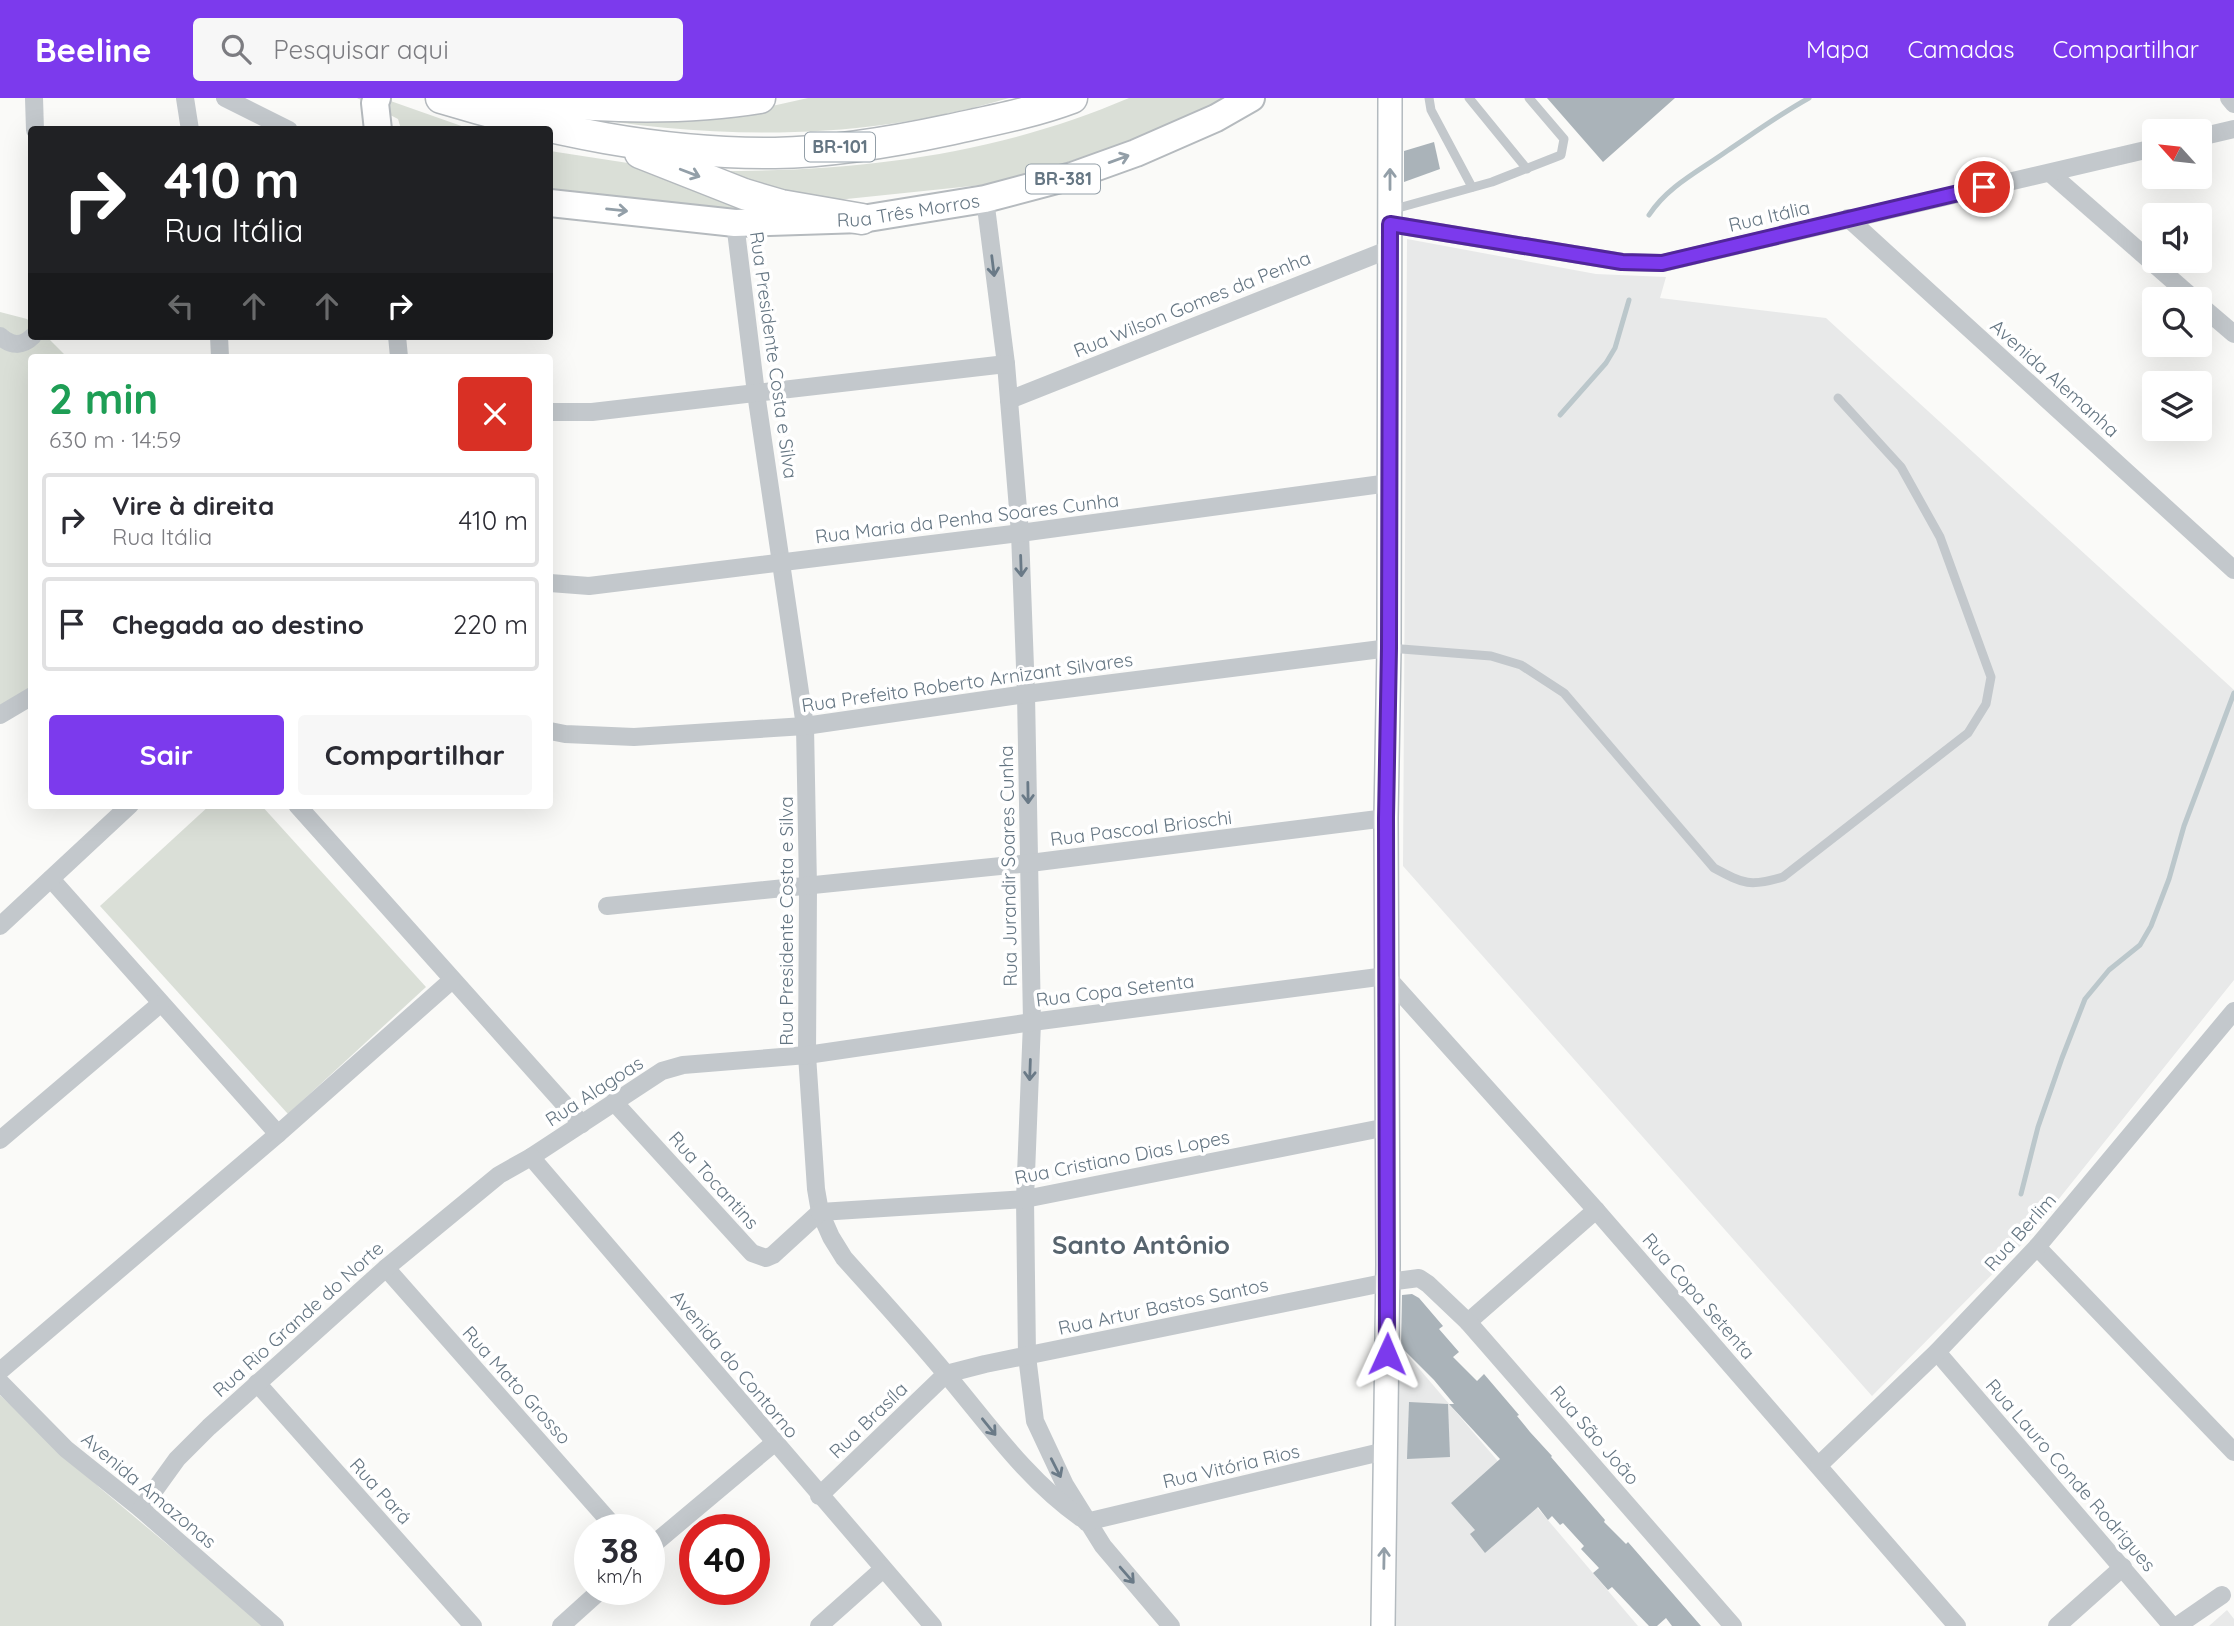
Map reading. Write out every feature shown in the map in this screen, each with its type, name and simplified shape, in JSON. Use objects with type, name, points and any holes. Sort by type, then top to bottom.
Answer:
[{"type":"highway","name":"BR-101","points":[[441,98],[540,126]]},
{"type":"highway","points":[[488,98],[639,108],[707,106],[760,98]]},
{"type":"highway","name":"BR-101","points":[[553,129],[604,139],[709,151],[776,153],[910,138],[1054,105],[1072,98]]},
{"type":"highway","points":[[604,139],[744,194],[781,205],[862,219]]},
{"type":"main road","points":[[377,98],[378,126]]},
{"type":"main road","name":"Rua Três Morros","points":[[553,203],[735,223],[862,219],[985,199],[1072,176],[1136,153],[1216,118],[1251,98]]},
{"type":"street","points":[[34,98],[35,126]]},
{"type":"street","points":[[186,98],[190,126]]},
{"type":"street","points":[[225,98],[281,126]]},
{"type":"street","points":[[1383,1626],[1388,1282],[1386,818],[1390,98]]},
{"type":"street","points":[[2229,98],[2234,104]]},
{"type":"street","points":[[2212,134],[2234,129]]},
{"type":"street","name":"Rua Itália","points":[[1390,217],[1622,262],[1662,263],[2142,151]]},
{"type":"street","points":[[2050,173],[2180,287]]},
{"type":"street","name":"Rua Jurandir Soares Cunha","points":[[985,199],[1009,400],[1020,533],[1026,694],[1032,1022],[1025,1199],[1027,1356],[1035,1421],[1048,1452],[1086,1522]]},
{"type":"street","name":"Avenida Alemanha","points":[[1848,218],[2234,570]]},
{"type":"street","name":"Rua Presidente Costa e Silva","points":[[735,223],[756,393],[805,726],[807,1055],[820,1212],[844,1258],[1037,1483],[1086,1522]]},
{"type":"street","name":"Rua Wilson Gomes da Penha","points":[[1009,400],[1390,249]]},
{"type":"street","points":[[2212,315],[2234,334]]},
{"type":"street","points":[[0,336],[6,342],[17,345],[29,340]]},
{"type":"street","points":[[553,412],[592,412],[1006,364]]},
{"type":"street","name":"Rua Maria da Penha Soares Cunha","points":[[553,583],[589,586],[1389,484]]},
{"type":"street","name":"Rua Prefeito Roberto Arnizant Silvares","points":[[553,732],[634,737],[805,726],[1026,694],[1389,648]]},
{"type":"street","points":[[0,715],[28,698]]},
{"type":"street","points":[[0,926],[126,809]]},
{"type":"street","points":[[301,809],[582,1124]]},
{"type":"street","name":"Rua Pascoal Brioschi","points":[[607,906],[1030,863],[1386,818]]},
{"type":"street","points":[[51,879],[278,1134]]},
{"type":"street","name":"Rua Copa Setenta","points":[[807,1055],[1032,1022],[1386,976],[1596,1210],[1957,1626]]},
{"type":"street","points":[[0,1371],[278,1134],[452,980]]},
{"type":"street","points":[[0,1140],[160,1004]]},
{"type":"street","name":"Rua Berlim","points":[[1819,1465],[1937,1352],[2037,1247],[2234,1011]]},
{"type":"street","name":"Rua Alagoas","points":[[531,1157],[662,1071],[682,1065],[807,1055]]},
{"type":"street","name":"Rua Tocantins","points":[[614,1102],[752,1253],[766,1258],[774,1255],[820,1212]]},
{"type":"street","name":"Rua Cristiano Dias Lopes","points":[[820,1212],[1025,1199],[1387,1126]]},
{"type":"street","name":"Rua Rio Grande do Norte","points":[[141,1509],[177,1459],[257,1383],[386,1268],[499,1175],[531,1157]]},
{"type":"street","name":"Avenida do Contorno","points":[[531,1157],[933,1626]]},
{"type":"street","points":[[1468,1322],[1596,1210]]},
{"type":"street","points":[[2037,1247],[2234,1452]]},
{"type":"street","name":"Rua Mato Grosso","points":[[386,1268],[603,1514]]},
{"type":"street","name":"Rua Artur Bastos Santos","points":[[946,1374],[1388,1282],[1419,1278]]},
{"type":"street","name":"Rua São João","points":[[1419,1278],[1428,1283],[1468,1322],[1733,1626]]},
{"type":"street","name":"Rua Lauro Conde Rodrigues","points":[[1937,1352],[2172,1626]]},
{"type":"street","name":"Rua Brasíla","points":[[819,1496],[946,1374]]},
{"type":"street","name":"Avenida Amazonas","points":[[0,1382],[66,1449],[141,1509],[275,1626]]},
{"type":"street","name":"Rua Pará","points":[[257,1383],[473,1626]]},
{"type":"street","points":[[665,1535],[774,1443]]},
{"type":"street","name":"Rua Vitória Rios","points":[[1086,1522],[1385,1451]]},
{"type":"street","points":[[1086,1522],[1171,1626]]},
{"type":"street","points":[[2057,1626],[2123,1567]]},
{"type":"street","points":[[819,1626],[883,1569]]},
{"type":"street","points":[[2178,1626],[2222,1595]]},
{"type":"street","points":[[561,1626],[585,1605]]},
{"type":"lane","points":[[1429,98],[1431,110],[1472,187]]},
{"type":"lane","points":[[1469,98],[1527,169]]},
{"type":"lane","points":[[1390,217],[1562,155],[1564,139],[1529,98]]},
{"type":"lane","points":[[1389,648],[1491,656],[1521,665],[1564,693],[1714,868],[1739,882],[1760,884],[1783,877],[1968,733],[1986,704],[1991,677],[1940,537],[1901,467],[1838,398]]},
{"type":"shaded area","points":[[357,98],[382,98],[461,126],[400,126],[398,119]]},
{"type":"shaded area","points":[[808,98],[1009,98],[900,122],[789,132],[678,129],[568,114],[754,110]]},
{"type":"shaded area","points":[[1129,98],[1227,98],[1129,142],[1028,175],[991,184],[837,200],[799,201],[703,171],[813,168],[920,157],[1025,134]]},
{"type":"shaded area","points":[[553,151],[641,165],[762,211],[717,211],[553,192]]},
{"type":"shaded area","points":[[1407,239],[1596,274],[1666,277],[1660,298],[1826,318],[2234,690],[2234,980],[2026,1240],[1872,1396],[1403,866]]},
{"type":"shaded area","points":[[0,312],[27,319],[28,340],[50,340],[64,354],[28,354],[28,691],[0,707]]},
{"type":"shaded area","points":[[206,809],[265,809],[426,987],[288,1114],[100,906]]},
{"type":"shaded area","points":[[1399,1345],[1638,1626],[1396,1626]]},
{"type":"shaded area","points":[[0,1395],[100,1488],[265,1626],[0,1626]]},
{"type":"shaded area","points":[[2227,1610],[2234,1619],[2234,1626],[2209,1626]]},
{"type":"building","points":[[1547,98],[1675,98],[1603,162]]},
{"type":"building","points":[[1434,142],[1440,169],[1404,182],[1404,151]]},
{"type":"building","points":[[1412,1294],[1419,1298],[1443,1326],[1439,1329],[1459,1352],[1453,1357],[1477,1381],[1484,1374],[1604,1522],[1626,1544],[1628,1542],[1701,1626],[1672,1626],[1666,1618],[1657,1626],[1649,1626],[1612,1587],[1608,1590],[1593,1573],[1599,1568],[1581,1549],[1584,1546],[1563,1523],[1560,1525],[1552,1516],[1548,1520],[1538,1507],[1485,1553],[1470,1534],[1475,1530],[1451,1503],[1500,1459],[1449,1404],[1454,1404],[1434,1380],[1401,1347],[1402,1295]]},
{"type":"building","points":[[1409,1402],[1448,1404],[1450,1457],[1407,1459]]},
{"type":"waterway","points":[[1649,215],[1665,196],[1685,180],[1809,98]]},
{"type":"waterway","points":[[1560,415],[1606,363],[1615,348],[1629,300]]},
{"type":"waterway","points":[[2021,1194],[2038,1127],[2085,999],[2109,970],[2140,945],[2151,926],[2169,879],[2184,826],[2234,693]]},
{"type":"district","name":"Santo Antônio","points":[[1141,1245]]},
{"type":"route","points":[[1387,1354],[1386,818],[1390,224],[1517,247],[1622,262],[1662,263],[1984,187]]}]
